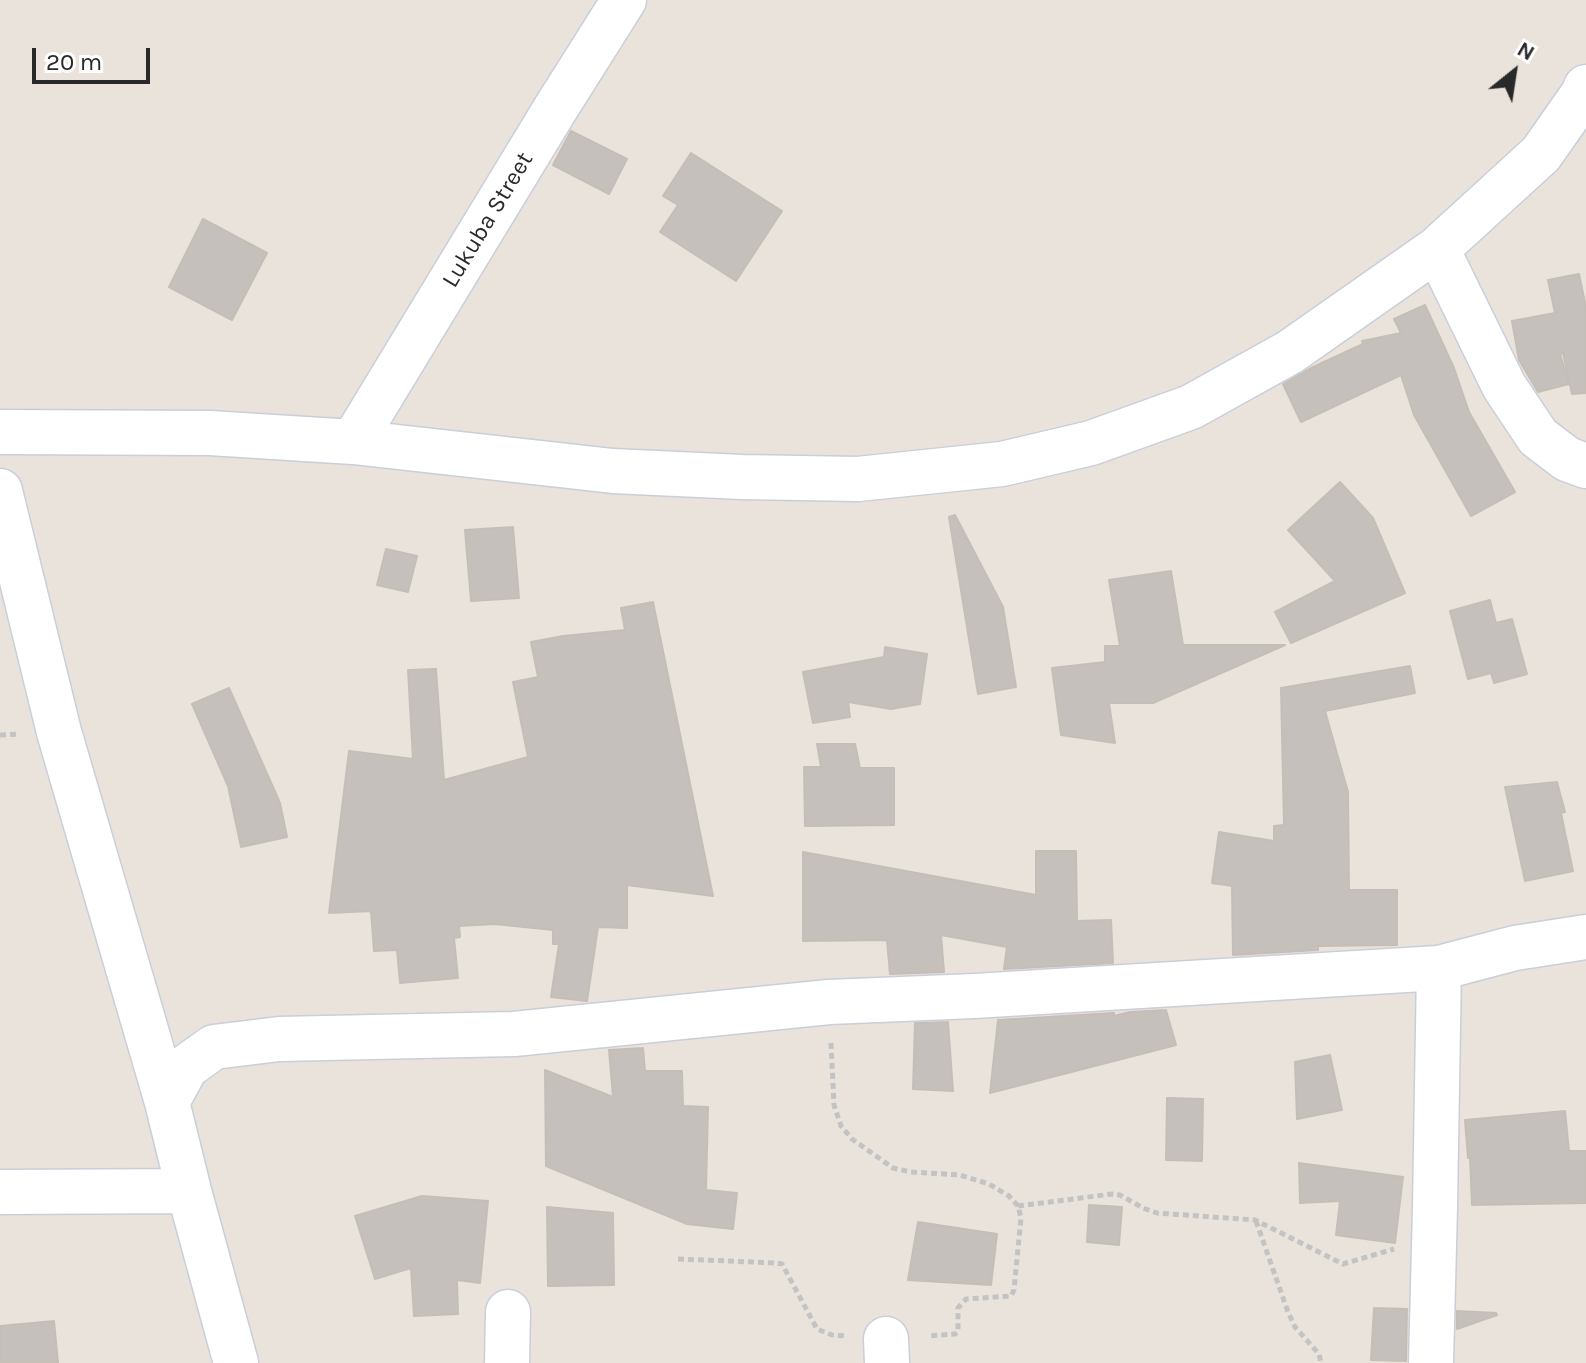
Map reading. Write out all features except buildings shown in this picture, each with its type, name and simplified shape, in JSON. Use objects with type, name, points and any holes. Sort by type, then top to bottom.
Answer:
[{"type":"street","name":"Lukuba Street","points":[[353,442],[624,0]]},
{"type":"street","points":[[0,432],[210,433],[353,442],[613,471],[742,477],[858,479],[1002,464],[1091,443],[1191,407],[1290,352],[1437,249],[1541,154],[1586,87]]},
{"type":"street","points":[[1437,249],[1504,386],[1538,437],[1567,459],[1586,466]]},
{"type":"street","points":[[0,491],[59,732],[167,1102],[236,1363]]},
{"type":"street","points":[[167,1102],[186,1067],[214,1047],[279,1039],[514,1034],[829,1002],[989,996],[1439,968],[1515,948],[1586,937]]},
{"type":"street","points":[[1431,1363],[1439,968]]},
{"type":"street","points":[[0,1192],[189,1191]]},
{"type":"street","points":[[507,1363],[508,1312]]},
{"type":"path","points":[[678,1259],[782,1264],[817,1329],[886,1351],[955,1334],[959,1329],[958,1308],[966,1299],[1011,1296],[1021,1218],[1018,1206],[1009,1196],[989,1184],[960,1175],[893,1168],[852,1139],[841,1126],[834,1105],[829,1002]]},
{"type":"path","points":[[1018,1206],[1120,1195],[1157,1213],[1255,1220],[1343,1264],[1408,1245],[1435,1207]]},
{"type":"path","points":[[1255,1220],[1288,1312],[1295,1327],[1319,1354],[1321,1363]]}]
